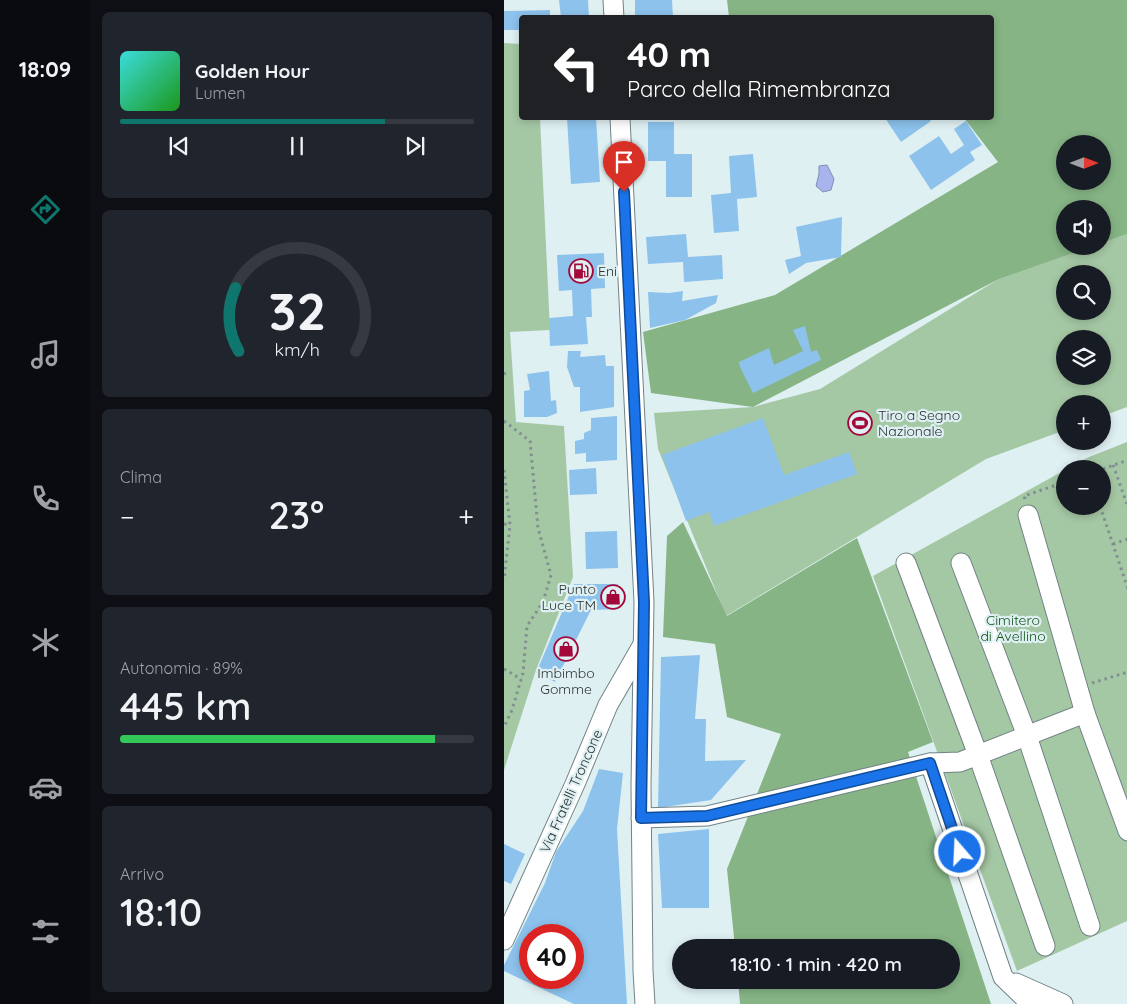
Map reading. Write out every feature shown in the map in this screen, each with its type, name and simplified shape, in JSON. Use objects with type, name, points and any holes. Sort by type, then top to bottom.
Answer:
[{"type":"street","points":[[613,0],[614,15]]},
{"type":"street","points":[[620,120],[644,602],[641,818],[645,1004]]},
{"type":"street","points":[[1028,515],[1085,713],[1127,831]]},
{"type":"street","points":[[906,563],[978,755],[1045,946]]},
{"type":"street","points":[[961,563],[1027,736],[1090,926]]},
{"type":"street","name":"Via Fratelli Troncone","points":[[504,940],[571,793],[608,705],[642,645]]},
{"type":"street","points":[[641,818],[707,816],[930,763],[960,762],[1085,713]]},
{"type":"street","points":[[930,763],[1003,977],[1031,1004]]},
{"type":"street","points":[[1003,977],[1063,1004]]},
{"type":"path","points":[[504,421],[530,440],[538,528],[552,575],[543,602],[527,626],[522,679],[512,710],[504,727]]},
{"type":"path","points":[[1127,460],[1113,465],[1127,507]]},
{"type":"path","points":[[504,470],[510,526],[504,580]]},
{"type":"path","points":[[1028,515],[1024,496],[1056,485]]},
{"type":"path","points":[[1103,515],[1127,589]]},
{"type":"path","points":[[504,524],[510,526]]},
{"type":"path","points":[[1113,544],[1127,539]]},
{"type":"path","points":[[504,669],[522,679]]},
{"type":"path","points":[[1078,687],[1127,672]]},
{"type":"green space","points":[[727,0],[1127,0],[1127,234],[1111,240],[1111,200],[1056,200],[1056,255],[1068,255],[997,280],[753,407],[651,393],[643,332],[775,295],[998,162],[966,120],[994,120],[994,15],[729,15]]},
{"type":"green space","points":[[504,43],[519,44],[519,120],[540,120],[550,330],[510,332],[516,422],[564,426],[573,577],[536,670],[504,770]]},
{"type":"green space","name":"Tiro a Segno Nazionale","points":[[1127,234],[1127,407],[1111,413],[1111,395],[1056,395],[1056,433],[986,459],[726,616],[658,449],[654,413],[753,407],[820,389],[997,280],[1067,255],[1111,255],[1111,240]]},
{"type":"green space","name":"Cimitero di Avellino","points":[[1127,442],[1127,921],[1017,971],[873,576],[1056,475],[1056,515],[1111,515],[1111,460],[1084,460],[1111,450],[1111,448]]},
{"type":"green space","points":[[683,522],[727,616],[857,538],[933,742],[908,752],[991,1004],[740,1004],[739,989],[960,989],[960,939],[734,939],[727,869],[781,734],[727,717],[715,644],[663,637],[667,536]]},
{"type":"water","points":[[827,165],[834,179],[831,190],[823,192],[816,186],[819,166]]},
{"type":"building","points":[[559,0],[588,0],[589,15],[561,15]]},
{"type":"building","points":[[635,0],[672,0],[673,15],[635,15]]},
{"type":"building","points":[[550,10],[550,15],[519,15],[519,30],[504,30],[504,11]]},
{"type":"building","points":[[567,120],[596,120],[600,182],[571,184]]},
{"type":"building","points":[[886,120],[930,120],[931,121],[901,142]]},
{"type":"building","points":[[966,121],[982,145],[970,152],[975,160],[931,190],[909,156],[939,136],[951,154],[964,145],[954,129]]},
{"type":"building","points":[[648,122],[674,122],[674,154],[692,154],[692,197],[666,197],[666,161],[648,161]]},
{"type":"building","points":[[753,154],[757,197],[737,199],[739,231],[714,233],[711,195],[731,193],[729,156]]},
{"type":"building","points":[[842,217],[841,257],[806,263],[789,274],[785,260],[801,256],[796,227]]},
{"type":"building","points":[[686,234],[688,257],[722,255],[723,279],[684,282],[683,262],[648,264],[646,237]]},
{"type":"building","name":"Eni","points":[[604,253],[605,288],[591,289],[592,317],[586,317],[588,344],[550,346],[549,318],[573,316],[572,290],[559,291],[557,255]]},
{"type":"building","points":[[683,291],[682,301],[718,295],[716,303],[685,320],[650,328],[648,292],[669,293]]},
{"type":"building","points":[[805,326],[811,352],[817,350],[821,360],[753,393],[739,362],[769,348],[774,365],[803,351],[793,330]]},
{"type":"building","points":[[568,351],[581,351],[580,357],[605,355],[606,366],[614,366],[614,407],[580,412],[580,387],[574,387],[567,367]]},
{"type":"building","points":[[549,371],[551,401],[556,400],[557,413],[547,417],[524,417],[524,391],[530,390],[527,374]]},
{"type":"building","points":[[617,416],[617,460],[586,462],[586,453],[575,454],[575,441],[584,439],[584,433],[591,430],[591,418]]},
{"type":"building","points":[[763,418],[784,475],[849,452],[857,474],[714,526],[709,512],[686,521],[662,455]]},
{"type":"building","points":[[596,468],[597,494],[570,495],[569,470]]},
{"type":"building","points":[[617,531],[618,568],[586,569],[585,532]]},
{"type":"building","points":[[574,584],[618,584],[619,609],[591,610],[555,682],[536,673]]},
{"type":"building","points":[[700,655],[695,719],[706,719],[705,761],[746,760],[711,800],[658,808],[661,657]]},
{"type":"building","points":[[599,769],[623,773],[617,829],[627,1004],[574,1004],[542,989],[584,989],[584,924],[524,924],[545,883],[556,852],[583,811]]},
{"type":"building","points":[[709,829],[709,908],[662,908],[658,834]]},
{"type":"building","points":[[504,844],[525,854],[511,884],[504,881]]},
{"type":"building","points":[[519,935],[519,978],[504,971],[504,965]]},
{"type":"place","name":"Eni","points":[[581,271]]},
{"type":"place","name":"Tiro a Segno Nazionale","points":[[860,423]]},
{"type":"place","name":"Punto Luce TM","points":[[613,597]]},
{"type":"place","name":"Imbimbo Gomme","points":[[566,649]]},
{"type":"route","points":[[624,192],[644,602],[641,818],[707,816],[930,763],[960,852]]}]
